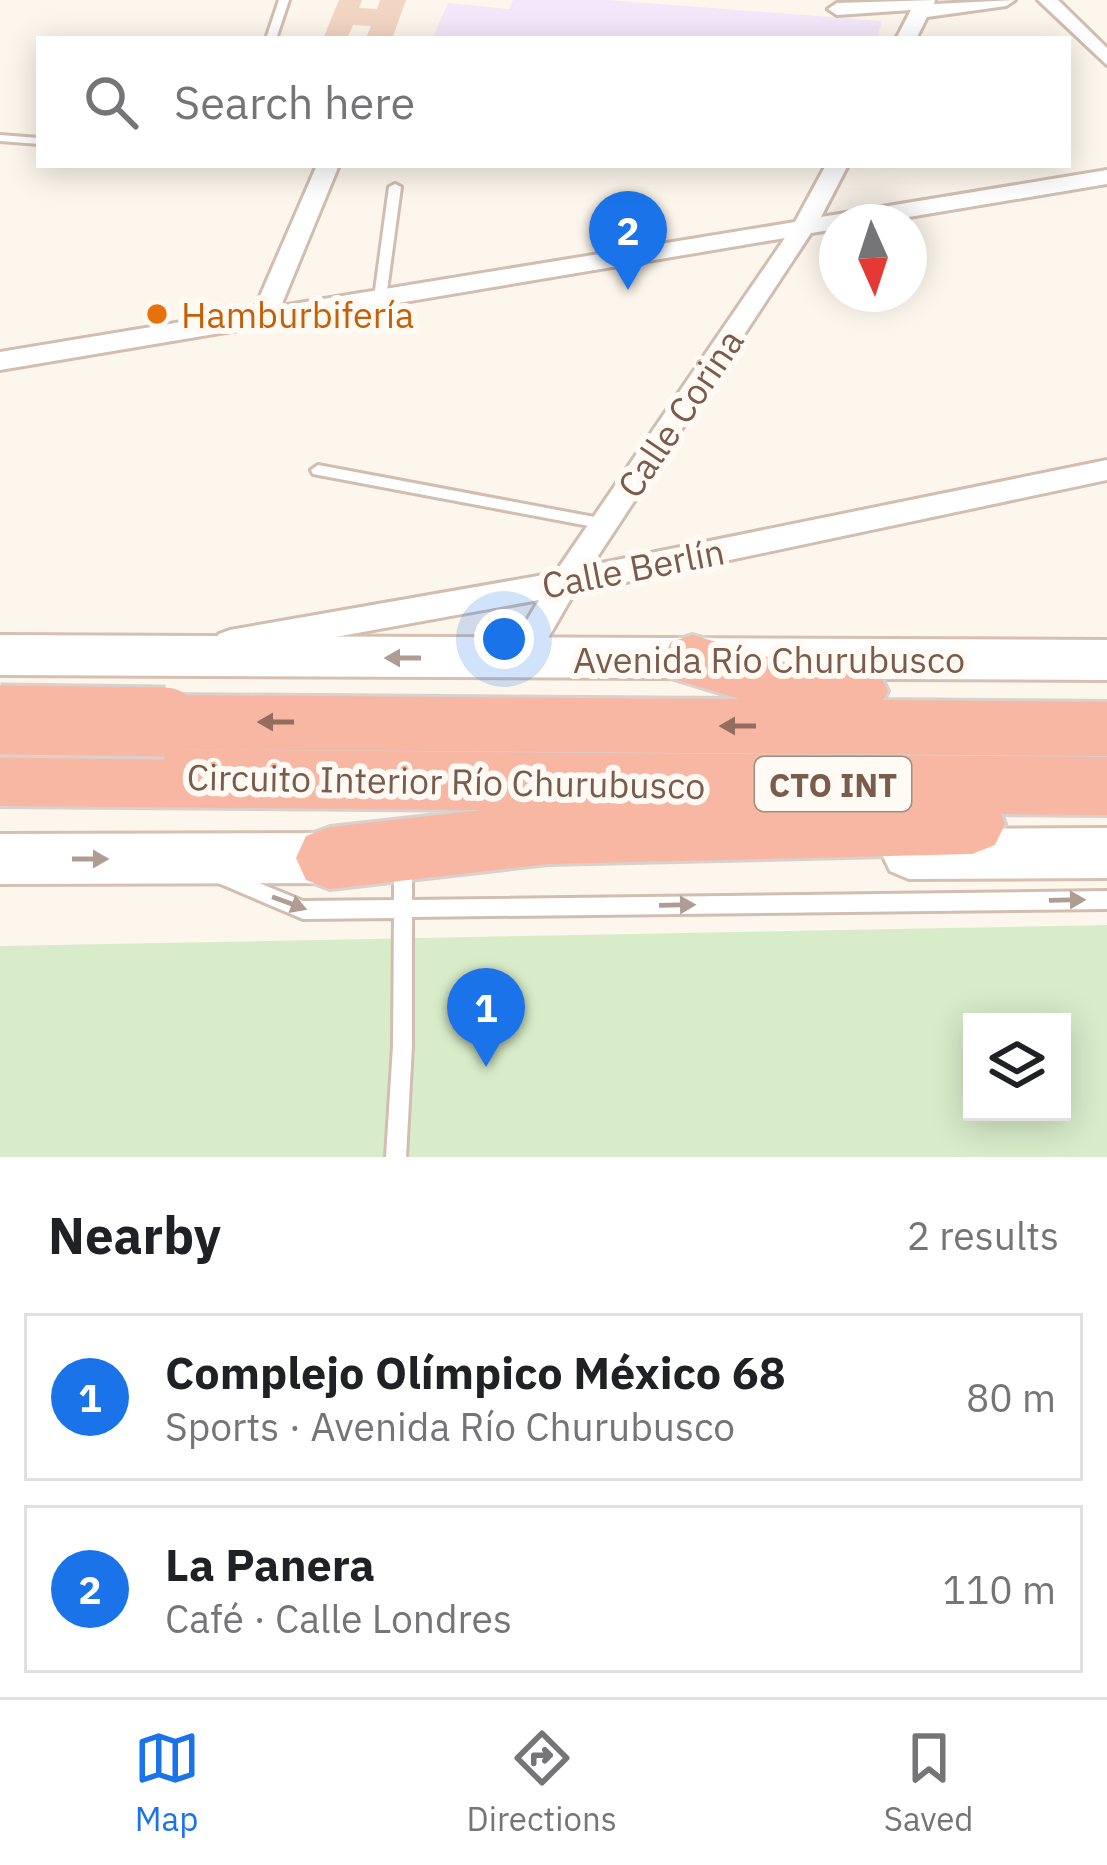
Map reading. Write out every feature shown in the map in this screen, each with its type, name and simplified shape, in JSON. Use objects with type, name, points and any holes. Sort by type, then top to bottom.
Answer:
[{"type":"highway","points":[[692,660],[796,691],[1107,692]]},
{"type":"highway","name":"Circuito Interior Río Churubusco","points":[[4,682],[157,750],[1092,786]]},
{"type":"highway","name":"Circuito Interior Río Churubusco","points":[[0,777],[157,750],[1107,729]]},
{"type":"highway","points":[[330,858],[548,833],[977,824],[1092,786]]},
{"type":"main road","name":"Avenida Río Churubusco","points":[[4,682],[34,676],[63,655],[1107,660]]},
{"type":"main road","points":[[0,750],[4,682]]},
{"type":"main road","name":"CTO INT","points":[[7,848],[180,859],[330,858],[403,883],[1107,853]]},
{"type":"street","points":[[836,9],[1006,0]]},
{"type":"street","points":[[1047,0],[1107,59]]},
{"type":"street","points":[[908,36],[924,5]]},
{"type":"street","points":[[264,317],[327,168]]},
{"type":"street","name":"Calle Corina","points":[[520,658],[563,584],[803,227],[836,168]]},
{"type":"street","points":[[0,361],[1107,177]]},
{"type":"street","name":"Calle Berlín","points":[[156,656],[563,584],[1107,470]]},
{"type":"lane","points":[[273,36],[284,0]]},
{"type":"lane","points":[[0,138],[36,140]]},
{"type":"lane","points":[[380,298],[394,187]]},
{"type":"lane","points":[[318,470],[605,524]]},
{"type":"lane","points":[[180,859],[303,910],[403,883],[1107,900]]},
{"type":"lane","points":[[396,1157],[404,1082],[403,883]]},
{"type":"shaded area","points":[[513,0],[607,0],[882,21],[878,36],[433,36],[448,3],[509,9]]},
{"type":"green space","points":[[1107,925],[1107,1157],[0,1157],[0,946]]},
{"type":"building","points":[[339,0],[362,0],[359,8],[377,9],[380,0],[406,0],[393,36],[367,36],[371,26],[353,25],[348,36],[324,36]]},
{"type":"place","name":"La Panera","points":[[628,290]]},
{"type":"place","name":"Hamburbifería","points":[[157,314]]},
{"type":"place","name":"Complejo Olímpico México 68","points":[[486,1067]]}]
